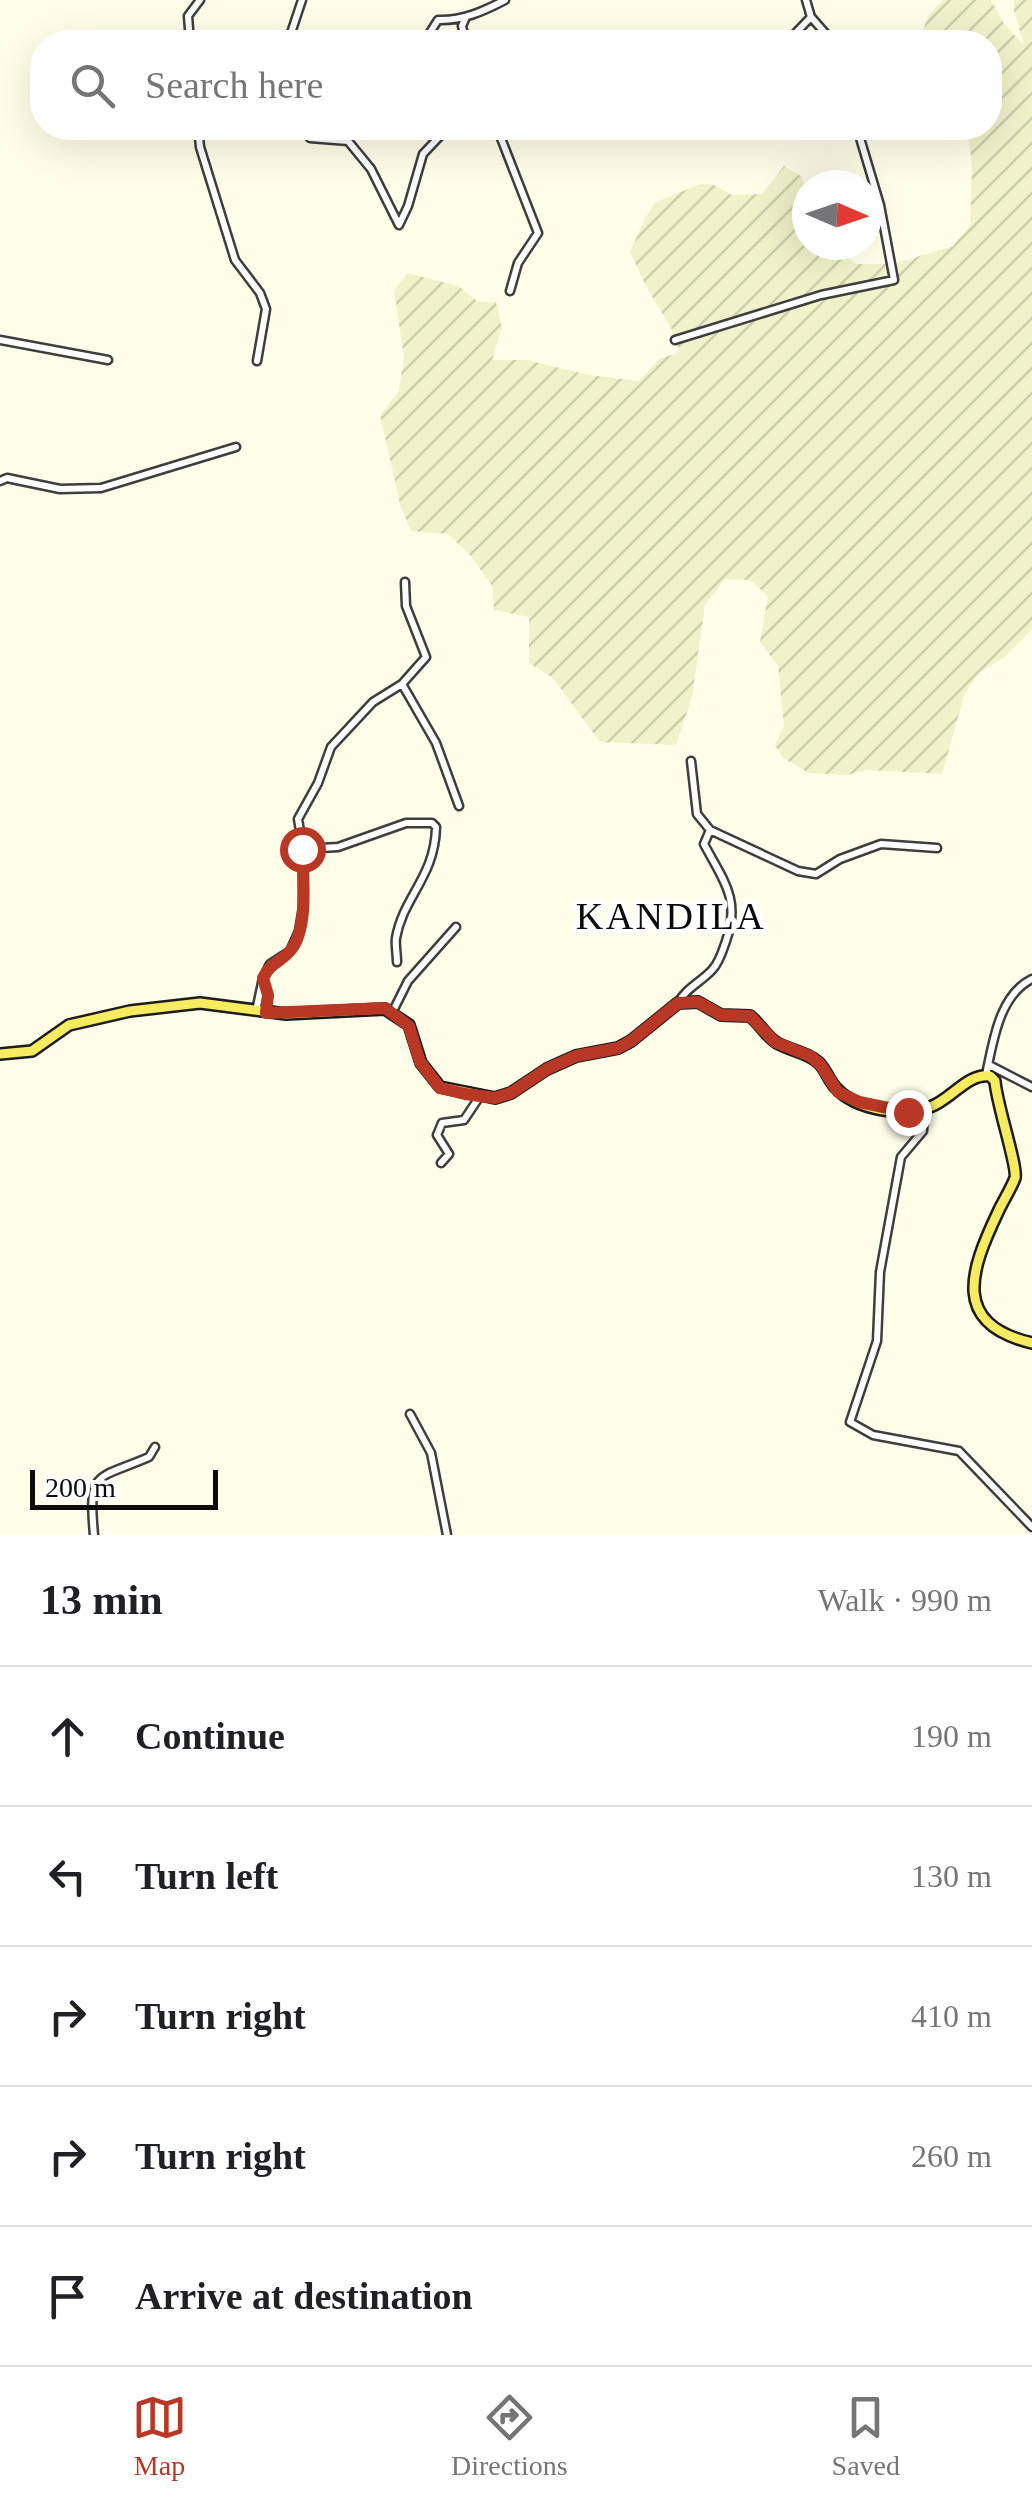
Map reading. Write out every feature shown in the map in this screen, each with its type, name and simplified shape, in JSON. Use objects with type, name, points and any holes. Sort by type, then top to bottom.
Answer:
[{"type":"main road","points":[[0,1054],[32,1051],[69,1025],[130,1011],[200,1003],[261,1013],[385,1008],[409,1026],[420,1062],[440,1088],[495,1098],[576,1056],[618,1048],[678,1003],[698,1002],[721,1015],[750,1016],[775,1042],[820,1064],[838,1092],[888,1110],[934,1106],[988,1070],[995,1080],[1003,1131],[1016,1174],[978,1257],[975,1308],[987,1325],[1032,1343]]},
{"type":"street","points":[[189,30],[188,16],[200,0]]},
{"type":"street","points":[[292,30],[302,0]]},
{"type":"street","points":[[432,30],[438,20],[452,21],[505,0]]},
{"type":"street","points":[[806,0],[811,16],[823,30]]},
{"type":"street","points":[[463,30],[466,16]]},
{"type":"street","points":[[798,30],[811,16]]},
{"type":"street","points":[[199,140],[235,260],[260,293],[266,309],[257,361]]},
{"type":"street","points":[[329,140],[348,142],[372,169],[399,225],[423,154],[436,140]]},
{"type":"street","points":[[502,140],[538,233],[518,262],[510,291]]},
{"type":"street","points":[[675,340],[821,295],[894,280],[880,205],[861,140]]},
{"type":"street","points":[[0,340],[108,360]]},
{"type":"street","points":[[0,482],[7,478],[60,488],[100,488],[236,447]]},
{"type":"street","points":[[261,1013],[262,982],[270,964],[290,951],[299,931],[303,907],[298,818],[318,784],[331,747],[373,702],[402,684],[426,657],[406,606],[405,582]]},
{"type":"street","points":[[402,684],[436,743],[459,806]]},
{"type":"street","points":[[692,761],[697,814],[710,830],[798,871],[816,874],[840,859],[882,844],[937,848]]},
{"type":"street","points":[[302,849],[338,847],[406,824],[432,823],[436,827],[428,870],[396,938],[397,962]]},
{"type":"street","points":[[678,1003],[684,992],[714,968],[732,917],[734,905],[728,888],[704,844],[710,830]]},
{"type":"street","points":[[392,1013],[408,982],[456,927]]},
{"type":"street","points":[[1032,980],[1019,986],[1006,1003],[988,1070],[1032,1087]]},
{"type":"street","points":[[440,1163],[449,1154],[438,1136],[438,1127],[442,1122],[464,1120],[480,1096]]},
{"type":"street","points":[[924,1109],[923,1131],[900,1158],[880,1272],[876,1342],[850,1422],[873,1435],[958,1451],[1032,1528]]},
{"type":"street","points":[[410,1414],[431,1454],[447,1535]]},
{"type":"street","points":[[94,1535],[93,1489],[99,1479],[120,1466],[149,1456],[155,1447]]},
{"type":"green space","points":[[943,0],[991,0],[1004,24],[1024,45],[1014,0],[1032,0],[1032,629],[1005,657],[979,673],[965,693],[942,774],[867,770],[847,775],[809,773],[783,758],[775,745],[784,725],[778,666],[760,642],[768,596],[750,580],[725,579],[705,605],[692,697],[676,745],[600,742],[553,678],[529,663],[529,617],[494,610],[492,586],[471,556],[448,534],[411,531],[401,508],[380,415],[399,391],[404,357],[394,291],[407,273],[458,286],[478,302],[496,302],[502,328],[492,360],[527,360],[589,375],[639,381],[659,359],[680,352],[630,252],[656,202],[700,184],[714,185],[732,195],[762,194],[784,166],[792,171],[792,260],[893,264],[953,246],[970,226],[969,140],[1002,140],[1002,30],[923,30],[929,15]]},
{"type":"district","name":"KANDILA","points":[[671,916]]},
{"type":"route","points":[[302,849],[303,907],[299,931],[290,951],[270,964],[263,978],[268,995],[266,1013],[385,1008],[409,1026],[420,1062],[440,1088],[495,1098],[576,1056],[618,1048],[678,1003],[698,1002],[732,1018],[750,1016],[775,1042],[820,1064],[832,1085],[849,1098],[908,1112]]}]
